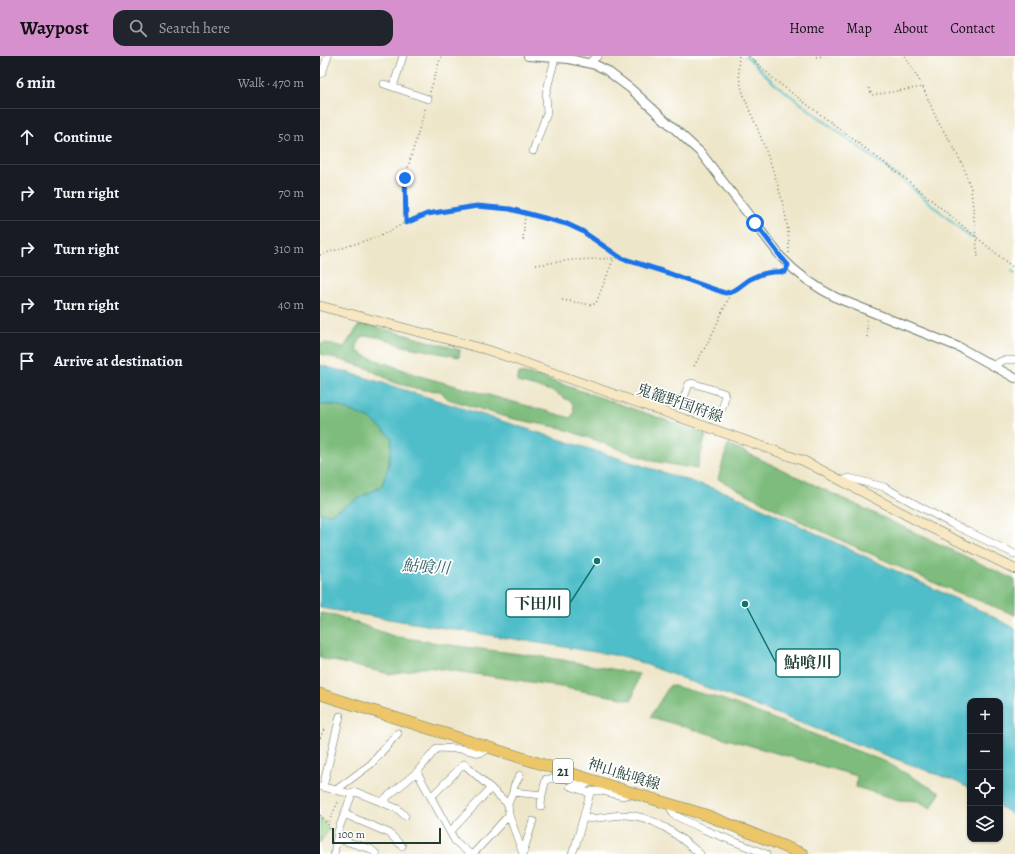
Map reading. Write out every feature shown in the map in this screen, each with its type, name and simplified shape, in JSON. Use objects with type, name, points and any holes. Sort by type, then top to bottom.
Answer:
[{"type":"main road","name":"鬼籠野国府線","points":[[320,306],[488,350],[804,461],[929,527],[1015,569]]},
{"type":"main road","name":"神山鮎喰線","points":[[320,694],[706,815],[803,854]]},
{"type":"street","points":[[320,74],[322,73],[328,56]]},
{"type":"street","points":[[393,87],[403,56]]},
{"type":"street","points":[[528,56],[569,59],[588,63],[601,68],[615,77],[692,144],[714,169],[788,265],[819,289],[961,348],[1015,378]]},
{"type":"street","points":[[588,63],[598,56]]},
{"type":"street","points":[[532,151],[547,113],[546,93],[555,58]]},
{"type":"street","points":[[384,84],[428,99]]},
{"type":"street","points":[[993,365],[1004,360],[1015,360]]},
{"type":"street","points":[[644,405],[647,398],[683,400],[686,403],[719,413],[722,411],[725,396],[724,393],[692,382],[689,384],[683,400]]},
{"type":"street","points":[[843,481],[849,478],[884,487],[907,501],[1015,554]]},
{"type":"street","points":[[340,716],[322,787],[352,794],[356,792],[398,809],[406,816]]},
{"type":"street","points":[[336,790],[371,764],[398,733]]},
{"type":"street","points":[[381,802],[417,772],[437,748],[463,749],[480,753],[492,748]]},
{"type":"street","points":[[431,797],[464,764],[508,804]]},
{"type":"street","points":[[417,772],[455,841],[470,854]]},
{"type":"street","points":[[520,775],[514,786],[508,804],[509,815],[524,854]]},
{"type":"street","points":[[541,806],[546,779],[566,780],[585,785],[593,780]]},
{"type":"street","points":[[570,786],[590,793],[592,791],[603,791],[623,796],[633,793]]},
{"type":"street","points":[[450,832],[491,788]]},
{"type":"street","points":[[513,792],[542,795]]},
{"type":"street","points":[[572,854],[584,818],[590,793]]},
{"type":"street","points":[[334,854],[338,839],[338,831],[352,794]]},
{"type":"street","points":[[668,803],[674,815],[705,830],[766,854]]},
{"type":"street","points":[[344,814],[389,833],[402,846]]},
{"type":"street","points":[[473,854],[509,815]]},
{"type":"street","points":[[584,818],[600,819],[623,815],[638,816],[671,831],[700,854]]},
{"type":"street","points":[[524,854],[533,821]]},
{"type":"street","points":[[338,839],[370,849],[376,854]]},
{"type":"path","points":[[406,223],[405,178],[441,56]]},
{"type":"path","points":[[694,366],[709,341],[731,293],[749,279],[759,275],[770,272],[785,272],[788,265],[789,248],[780,196],[772,167],[738,79],[739,56]]},
{"type":"path","points":[[749,56],[776,81],[906,179],[1015,269]]},
{"type":"path","points":[[816,57],[823,56]]},
{"type":"path","points":[[905,56],[923,86],[937,120],[964,168],[971,189],[978,257]]},
{"type":"path","points":[[870,88],[872,95],[923,86]]},
{"type":"path","points":[[320,255],[380,236],[427,214],[477,206],[510,209],[567,224],[582,231],[621,258],[721,292],[731,293]]},
{"type":"path","points":[[523,240],[525,213]]},
{"type":"path","points":[[562,300],[592,305],[596,303],[614,258]]},
{"type":"path","points":[[536,265],[572,260],[621,258]]},
{"type":"path","points":[[867,310],[867,337]]},
{"type":"path","points":[[320,738],[325,727]]},
{"type":"path","points":[[320,815],[328,824]]},
{"type":"green space","points":[[359,325],[370,325],[460,350],[459,357],[403,346],[378,337],[363,336],[357,345],[357,351],[366,356],[420,376],[571,418],[574,412],[573,403],[552,391],[517,382],[519,373],[538,376],[706,434],[697,469],[653,461],[561,428],[509,418],[448,399],[440,391],[423,390],[395,383],[367,368],[321,354],[320,344],[326,343],[344,347]]},
{"type":"green space","points":[[320,405],[335,405],[371,419],[392,438],[389,464],[382,486],[330,514],[320,513]]},
{"type":"green space","points":[[728,444],[1015,580],[1015,615],[932,582],[793,518],[718,479]]},
{"type":"green space","points":[[320,613],[335,615],[393,636],[551,658],[639,674],[632,700],[544,684],[427,667],[390,674],[320,658]]},
{"type":"green space","points":[[670,685],[722,699],[886,762],[940,793],[931,808],[918,801],[899,800],[856,787],[857,776],[650,717]]},
{"type":"green space","points":[[320,818],[325,823],[328,830],[320,843]]},
{"type":"water","points":[[320,365],[367,378],[734,495],[990,615],[1015,629],[1015,816],[1003,809],[1003,698],[967,698],[967,787],[957,782],[626,657],[320,608],[320,513],[330,514],[382,486],[389,464],[392,438],[371,419],[335,405],[320,405]]},
{"type":"waterway","points":[[746,56],[775,84],[904,181],[971,238]]},
{"type":"waterway","points":[[1012,271],[1015,274]]},
{"type":"place","name":"下田川","points":[[597,561]]},
{"type":"place","name":"鮎喰川","points":[[745,604]]},
{"type":"route","points":[[405,178],[406,223],[414,218],[427,214],[477,206],[510,209],[567,224],[582,231],[621,258],[725,293],[731,293],[749,279],[759,275],[770,272],[785,272],[788,265],[755,223]]}]
